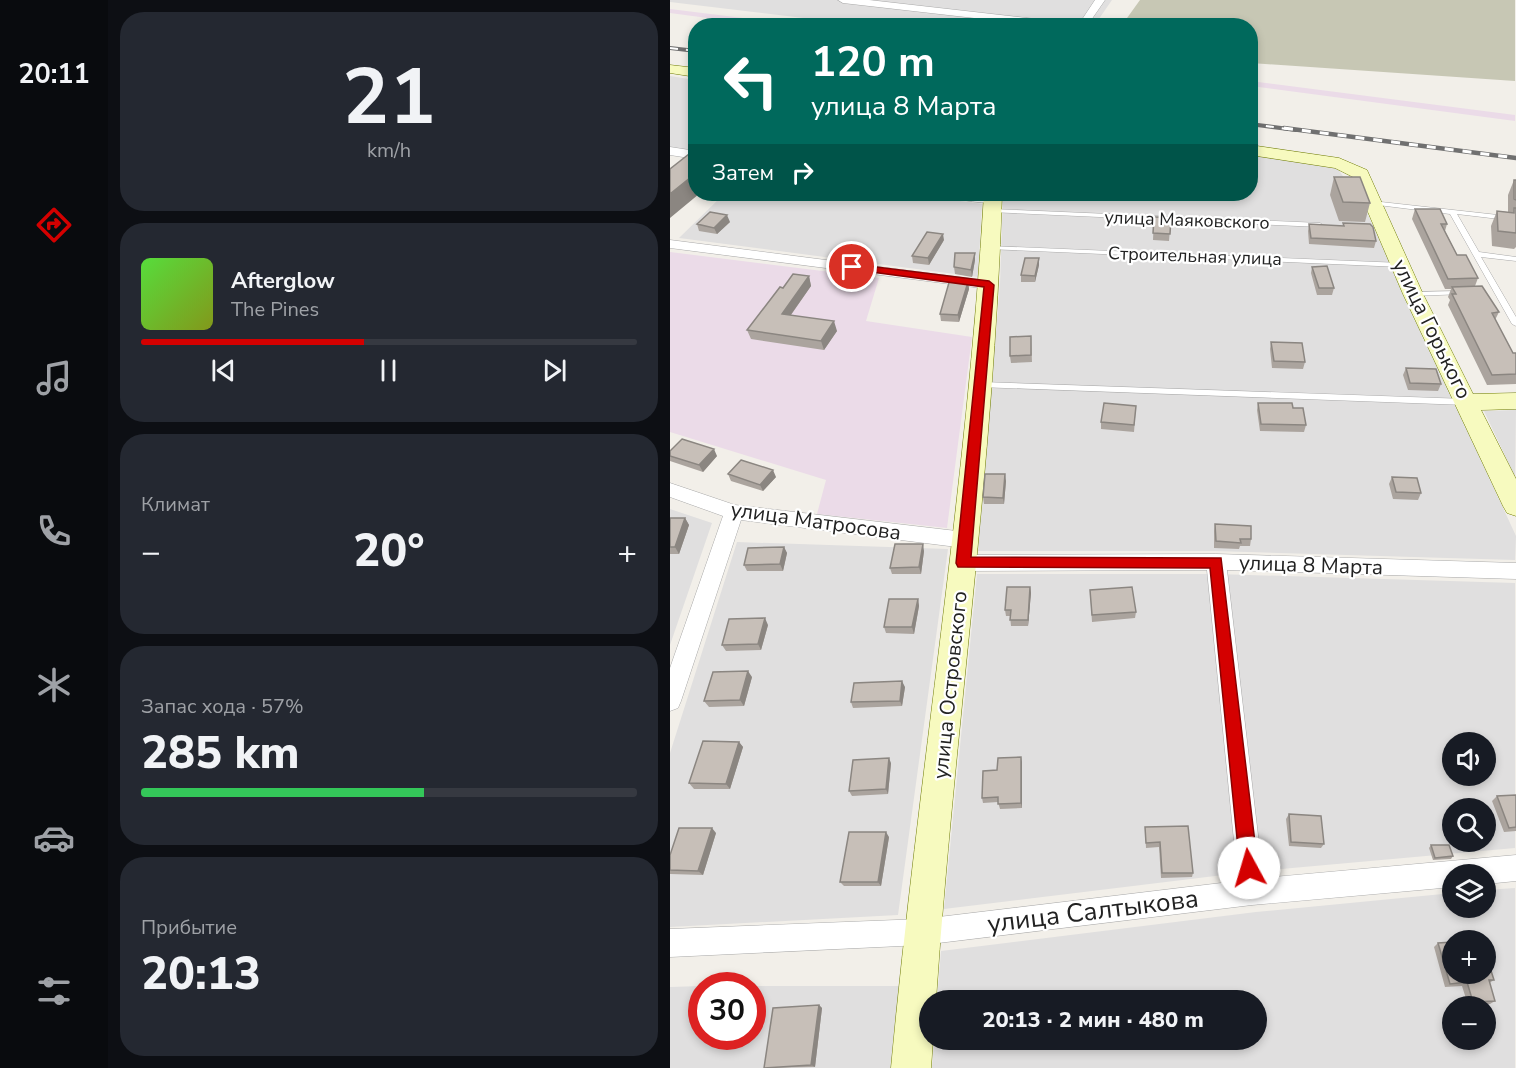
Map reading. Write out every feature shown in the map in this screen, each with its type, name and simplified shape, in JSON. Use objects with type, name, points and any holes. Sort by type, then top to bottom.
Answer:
[{"type":"street","points":[[843,0],[887,2],[1022,18]]},
{"type":"street","points":[[1088,18],[1100,0]]},
{"type":"street","points":[[670,69],[688,72]]},
{"type":"street","points":[[670,151],[688,154]]},
{"type":"street","name":"улица Горького","points":[[1258,151],[1339,163],[1361,174],[1372,203],[1377,227],[1400,265],[1516,506]]},
{"type":"street","name":"улица Островского","points":[[911,1068],[922,932],[964,551],[989,285],[993,201]]},
{"type":"street","points":[[670,244],[989,285]]},
{"type":"street","points":[[1467,402],[1516,401]]},
{"type":"street","name":"улица Матросова","points":[[670,490],[734,512],[964,551]]},
{"type":"street","points":[[670,701],[734,512]]},
{"type":"street","name":"улица 8 Марта","points":[[964,551],[1216,562],[1516,571]]},
{"type":"street","points":[[1216,562],[1252,892]]},
{"type":"street","name":"улица Салтыкова","points":[[670,943],[922,932],[1252,892],[1516,868]]},
{"type":"lane","name":"улица Маяковского","points":[[993,201],[1325,225]]},
{"type":"lane","points":[[1372,203],[1516,219]]},
{"type":"lane","points":[[1452,211],[1516,324]]},
{"type":"lane","name":"Строительная улица","points":[[990,248],[1400,265]]},
{"type":"lane","points":[[1476,254],[1516,259]]},
{"type":"lane","points":[[1487,292],[1498,292]]},
{"type":"lane","points":[[1413,294],[1466,293]]},
{"type":"lane","points":[[979,385],[1467,402]]},
{"type":"shaded area","points":[[670,0],[1112,0],[1100,18],[803,18],[670,2]]},
{"type":"shaded area","points":[[1140,0],[1515,0],[1515,81],[1258,63],[1258,18],[1127,18]]},
{"type":"shaded area","points":[[670,9],[743,18],[708,18],[670,13]]},
{"type":"shaded area","points":[[670,76],[688,79],[688,152],[670,149]]},
{"type":"shaded area","points":[[1258,82],[1515,115],[1515,121],[1258,87]]},
{"type":"shaded area","points":[[1258,155],[1335,165],[1363,204],[1516,536],[1515,560],[1215,551],[978,551],[1000,284],[1003,201],[1258,201]]},
{"type":"shaded area","points":[[717,201],[960,201],[982,204],[978,277],[679,238]]},
{"type":"shaded area","points":[[670,252],[879,278],[866,321],[972,337],[947,528],[817,514],[826,480],[670,432]]},
{"type":"shaded area","points":[[1516,410],[1515,477],[1484,411]]},
{"type":"shaded area","points":[[670,509],[712,523],[670,645]]},
{"type":"shaded area","points":[[737,542],[948,549],[898,915],[670,927],[670,753]]},
{"type":"shaded area","points":[[977,574],[1217,574],[1515,583],[1515,848],[1496,850],[1496,798],[1442,798],[1442,852],[1470,852],[1248,872],[944,909]]},
{"type":"shaded area","points":[[1515,888],[1515,1068],[932,1068],[933,1050],[1267,1050],[1267,990],[938,990],[941,951],[1256,912],[1442,894],[1442,918],[1496,918],[1496,889]]},
{"type":"shaded area","points":[[688,986],[688,1050],[766,1050],[766,986],[902,986],[893,1068],[670,1068],[670,987]]},
{"type":"building","points":[[688,155],[688,179],[670,194],[670,169]]},
{"type":"building","points":[[1334,177],[1360,177],[1370,203],[1343,202]]},
{"type":"building","points":[[1514,180],[1516,180],[1516,200],[1514,199]]},
{"type":"building","points":[[1514,208],[1516,208],[1516,233],[1498,231],[1497,211],[1514,213]]},
{"type":"building","points":[[1415,209],[1440,209],[1447,224],[1441,224],[1457,255],[1466,255],[1478,278],[1448,279]]},
{"type":"building","points":[[710,212],[727,215],[714,228],[697,224]]},
{"type":"building","points":[[1154,217],[1171,217],[1170,234],[1153,233]]},
{"type":"building","points":[[1343,223],[1370,224],[1373,227],[1376,241],[1311,238],[1309,224],[1344,226]]},
{"type":"building","points":[[927,232],[943,234],[928,258],[912,256]]},
{"type":"building","points":[[955,253],[975,253],[971,270],[954,267]]},
{"type":"building","points":[[1025,258],[1039,258],[1035,276],[1021,275]]},
{"type":"building","points":[[1327,266],[1334,288],[1319,288],[1312,267]]},
{"type":"building","points":[[793,274],[809,276],[782,314],[834,321],[821,341],[747,330]]},
{"type":"building","points":[[950,279],[968,282],[958,315],[940,314]]},
{"type":"building","points":[[1482,286],[1499,312],[1492,313],[1513,353],[1516,353],[1516,374],[1492,375],[1452,294],[1456,294],[1452,287]]},
{"type":"building","points":[[1031,336],[1031,355],[1010,356],[1010,337]]},
{"type":"building","points":[[1271,342],[1302,343],[1305,362],[1274,361]]},
{"type":"building","points":[[1406,368],[1436,369],[1441,384],[1410,383]]},
{"type":"building","points":[[1104,403],[1136,406],[1134,425],[1101,422]]},
{"type":"building","points":[[1258,403],[1292,403],[1293,408],[1303,408],[1306,425],[1261,424]]},
{"type":"building","points":[[682,439],[714,449],[699,465],[670,456],[670,451]]},
{"type":"building","points":[[741,460],[773,470],[760,485],[728,474]]},
{"type":"building","points":[[985,474],[1005,474],[1003,498],[983,497]]},
{"type":"building","points":[[1392,477],[1417,478],[1421,493],[1396,492]]},
{"type":"building","points":[[670,518],[685,518],[675,547],[670,547]]},
{"type":"building","points":[[1215,524],[1251,526],[1251,539],[1240,539],[1241,543],[1216,541]]},
{"type":"building","points":[[895,544],[923,544],[919,567],[890,568]]},
{"type":"building","points":[[784,547],[780,564],[744,565],[748,548]]},
{"type":"building","points":[[1007,587],[1030,587],[1028,620],[1010,620],[1011,610],[1005,610]]},
{"type":"building","points":[[1132,587],[1136,612],[1092,615],[1090,590]]},
{"type":"building","points":[[889,599],[918,599],[912,627],[884,627]]},
{"type":"building","points":[[765,618],[758,644],[722,645],[729,619]]},
{"type":"building","points":[[748,671],[740,700],[704,701],[713,672]]},
{"type":"building","points":[[902,681],[900,701],[851,702],[854,683]]},
{"type":"building","points":[[703,741],[739,742],[726,784],[689,783]]},
{"type":"building","points":[[1021,757],[1021,803],[998,804],[998,797],[982,798],[983,771],[997,770],[998,758]]},
{"type":"building","points":[[889,758],[886,789],[849,791],[853,760]]},
{"type":"building","points":[[1516,795],[1516,827],[1509,828],[1497,796]]},
{"type":"building","points":[[1289,814],[1321,816],[1324,844],[1291,842]]},
{"type":"building","points":[[1188,826],[1193,873],[1162,873],[1160,842],[1146,843],[1145,827]]},
{"type":"building","points":[[679,828],[712,828],[698,871],[670,870],[670,855]]},
{"type":"building","points":[[849,832],[886,832],[878,882],[840,882]]},
{"type":"building","points":[[1431,845],[1442,845],[1442,852],[1452,852],[1453,856],[1435,858]]},
{"type":"building","points":[[1438,943],[1442,943],[1442,957]]},
{"type":"building","points":[[1468,984],[1490,984],[1494,996],[1471,996]]},
{"type":"building","points":[[819,1005],[811,1065],[764,1068],[773,1008]]},
{"type":"railway","points":[[670,48],[688,50]]},
{"type":"railway","points":[[1258,125],[1296,130]]},
{"type":"railway","points":[[1284,128],[1516,158]]},
{"type":"route","points":[[852,267],[989,285],[963,563],[1216,562],[1249,868]]}]
